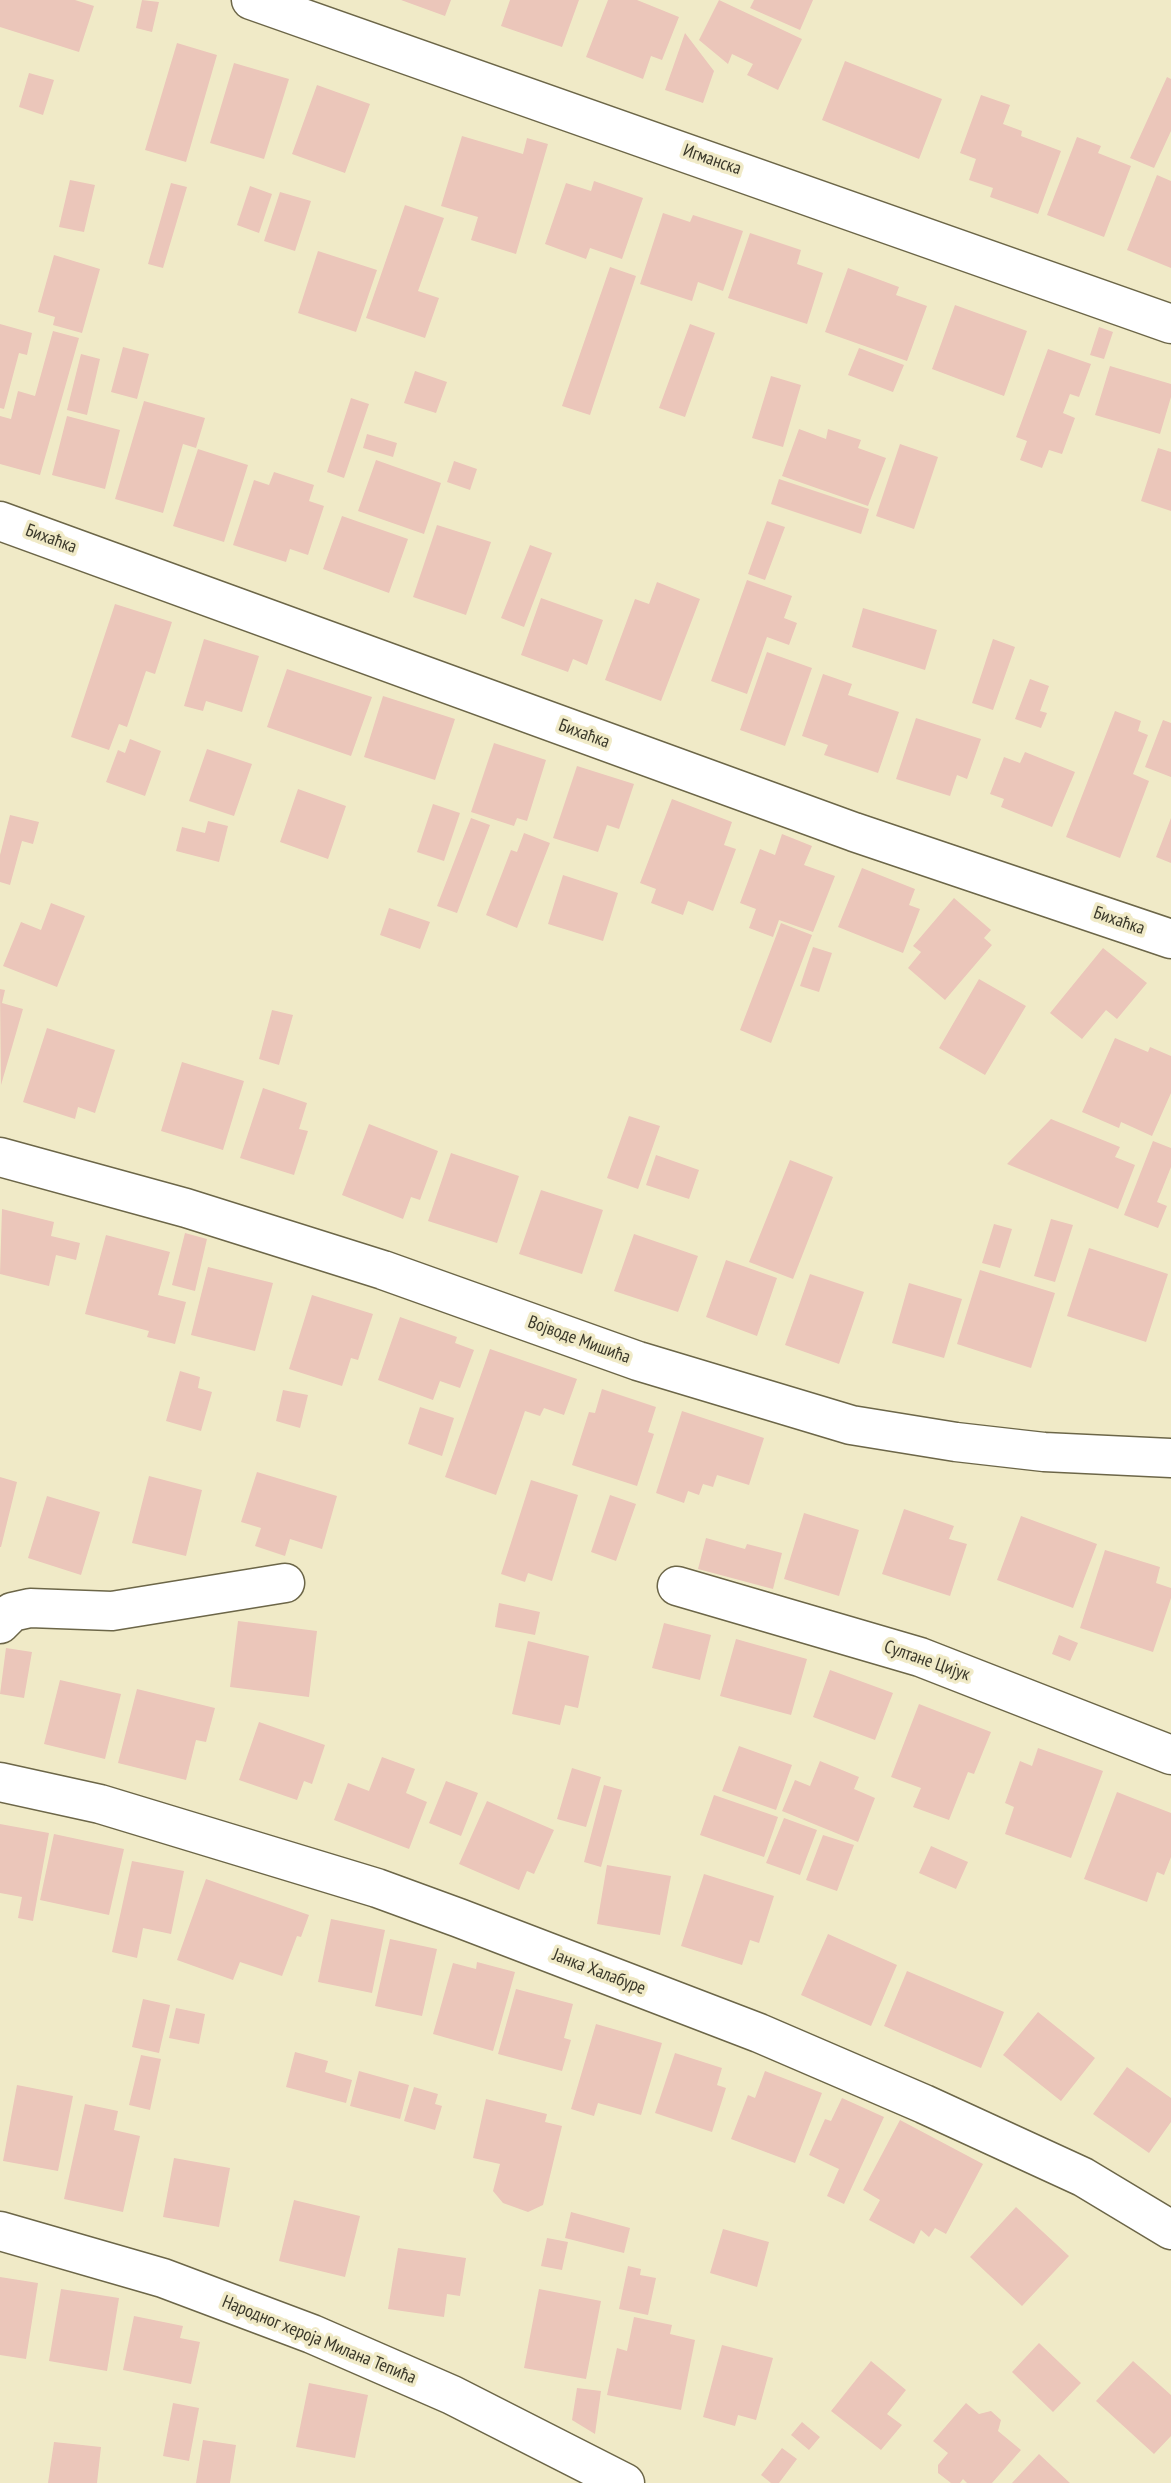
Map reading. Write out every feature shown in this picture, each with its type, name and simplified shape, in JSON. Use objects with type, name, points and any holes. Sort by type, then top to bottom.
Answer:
[{"type":"street","name":"Игманска","points":[[251,0],[1171,324]]},
{"type":"street","name":"Бихаћка","points":[[0,521],[855,832],[1171,939]]},
{"type":"street","name":"Војводе Мишића","points":[[0,1157],[186,1208],[383,1270],[638,1362],[851,1425],[956,1442],[1044,1452],[1171,1458]]},
{"type":"street","points":[[0,1624],[12,1612],[30,1608],[86,1613],[112,1611],[285,1583]]},
{"type":"street","name":"Султане Цијук","points":[[677,1586],[920,1657],[1171,1755]]},
{"type":"street","name":"Јанка Халабуре","points":[[0,1782],[100,1804],[377,1888],[485,1928],[759,2033],[924,2104],[1083,2177],[1171,2230]]},
{"type":"street","name":"Народног хероја Милана Тепића","points":[[0,2231],[163,2278],[312,2334],[452,2395],[625,2483]]},
{"type":"building","points":[[0,0],[75,0],[94,6],[79,52],[0,27]]},
{"type":"building","points":[[142,0],[159,2],[152,32],[136,28]]},
{"type":"building","points":[[401,0],[451,0],[445,16]]},
{"type":"building","points":[[510,0],[579,0],[562,47],[501,26]]},
{"type":"building","points":[[608,0],[637,0],[679,17],[662,60],[651,56],[643,79],[586,57]]},
{"type":"building","points":[[719,0],[802,39],[778,90],[747,75],[753,64],[732,54],[728,64],[699,40]]},
{"type":"building","points":[[754,0],[813,0],[800,30],[750,8]]},
{"type":"building","points":[[685,33],[714,71],[703,103],[665,90]]},
{"type":"building","points":[[177,43],[217,55],[186,162],[145,150]]},
{"type":"building","points":[[845,61],[942,99],[919,159],[822,120]]},
{"type":"building","points":[[234,63],[289,79],[264,159],[210,143]]},
{"type":"building","points":[[29,73],[54,80],[43,115],[19,107]]},
{"type":"building","points":[[1167,77],[1171,79],[1171,131],[1154,168],[1130,158]]},
{"type":"building","points":[[317,85],[370,104],[345,173],[292,154]]},
{"type":"building","points":[[981,95],[1010,105],[1003,124],[1022,131],[1021,136],[1061,151],[1038,214],[990,197],[993,188],[969,180],[976,159],[960,153]]},
{"type":"building","points":[[462,136],[523,154],[527,138],[548,144],[516,254],[471,240],[478,217],[441,206]]},
{"type":"building","points":[[1077,137],[1101,146],[1098,153],[1131,166],[1104,237],[1047,215]]},
{"type":"building","points":[[1157,175],[1171,181],[1171,268],[1127,250]]},
{"type":"building","points":[[70,180],[95,185],[84,232],[59,227]]},
{"type":"building","points":[[594,181],[643,198],[622,259],[590,248],[586,259],[545,244],[566,183],[591,191]]},
{"type":"building","points":[[171,183],[187,187],[163,268],[148,264]]},
{"type":"building","points":[[250,186],[272,194],[259,233],[237,225]]},
{"type":"building","points":[[280,192],[311,201],[295,251],[264,241]]},
{"type":"building","points":[[405,205],[444,218],[418,291],[439,298],[425,338],[366,318]]},
{"type":"building","points":[[663,213],[690,222],[693,215],[743,231],[723,291],[698,282],[692,301],[640,284]]},
{"type":"building","points":[[750,233],[801,250],[797,264],[823,273],[807,324],[728,298]]},
{"type":"building","points":[[318,251],[377,270],[356,332],[298,313]]},
{"type":"building","points":[[54,255],[100,269],[82,333],[53,325],[55,317],[38,312]]},
{"type":"building","points":[[610,267],[636,276],[590,415],[562,406]]},
{"type":"building","points":[[848,268],[899,287],[896,295],[927,306],[907,361],[825,332]]},
{"type":"building","points":[[955,305],[1027,331],[1004,396],[932,369]]},
{"type":"building","points":[[0,324],[32,333],[27,355],[19,353],[4,409],[0,408]]},
{"type":"building","points":[[690,324],[715,333],[685,417],[659,408]]},
{"type":"building","points":[[1099,327],[1113,332],[1104,359],[1090,355]]},
{"type":"building","points":[[53,331],[79,338],[40,475],[0,464],[0,416],[11,419],[18,391],[35,396]]},
{"type":"building","points":[[123,347],[149,354],[137,399],[111,392]]},
{"type":"building","points":[[859,348],[904,365],[893,392],[848,375]]},
{"type":"building","points":[[1048,349],[1091,364],[1079,397],[1070,394],[1063,413],[1075,418],[1062,454],[1049,450],[1042,468],[1020,460],[1027,441],[1016,437]]},
{"type":"building","points":[[81,354],[100,359],[87,415],[67,410]]},
{"type":"building","points":[[1110,366],[1171,384],[1171,397],[1160,434],[1095,415]]},
{"type":"building","points":[[415,371],[447,382],[436,413],[404,403]]},
{"type":"building","points":[[771,376],[801,385],[783,447],[752,438]]},
{"type":"building","points":[[351,398],[369,404],[344,478],[327,472]]},
{"type":"building","points":[[144,401],[205,418],[196,448],[183,444],[163,513],[115,499]]},
{"type":"building","points":[[67,416],[120,430],[105,489],[52,475]]},
{"type":"building","points":[[799,429],[826,439],[828,429],[861,440],[858,448],[886,458],[868,506],[782,476]]},
{"type":"building","points":[[367,434],[397,443],[393,457],[363,448]]},
{"type":"building","points":[[900,444],[938,457],[914,529],[876,516]]},
{"type":"building","points":[[1158,448],[1171,452],[1171,511],[1141,501]]},
{"type":"building","points":[[198,449],[248,465],[224,542],[173,526]]},
{"type":"building","points":[[376,460],[441,483],[424,534],[358,511]]},
{"type":"building","points":[[454,461],[477,469],[470,490],[447,482]]},
{"type":"building","points":[[274,472],[314,485],[309,501],[324,506],[308,555],[290,549],[286,562],[233,545],[254,480],[269,485]]},
{"type":"building","points":[[779,479],[869,509],[861,534],[771,504]]},
{"type":"building","points":[[342,516],[408,539],[389,593],[323,569]]},
{"type":"building","points":[[767,521],[785,527],[765,580],[748,574]]},
{"type":"building","points":[[437,525],[491,542],[466,615],[413,597]]},
{"type":"building","points":[[530,545],[552,553],[524,627],[501,618]]},
{"type":"building","points":[[747,580],[792,596],[784,618],[797,623],[789,645],[767,637],[747,694],[711,681]]},
{"type":"building","points":[[657,582],[700,599],[661,701],[605,680],[635,599],[649,604]]},
{"type":"building","points":[[541,598],[603,620],[587,665],[573,659],[568,672],[521,655]]},
{"type":"building","points":[[115,604],[172,622],[155,674],[146,671],[127,727],[119,724],[109,750],[71,737]]},
{"type":"building","points":[[863,608],[937,630],[925,670],[852,647]]},
{"type":"building","points":[[204,639],[259,656],[242,712],[206,701],[203,711],[184,706]]},
{"type":"building","points":[[993,639],[1015,647],[993,710],[972,703]]},
{"type":"building","points":[[767,652],[812,668],[785,746],[740,730]]},
{"type":"building","points":[[287,669],[372,697],[351,756],[267,727]]},
{"type":"building","points":[[823,674],[852,684],[848,695],[899,712],[878,773],[824,755],[828,745],[802,736]]},
{"type":"building","points":[[1030,679],[1049,686],[1040,711],[1047,713],[1041,728],[1015,719]]},
{"type":"building","points":[[383,696],[455,719],[435,780],[364,757]]},
{"type":"building","points":[[1115,711],[1141,721],[1138,731],[1148,735],[1133,774],[1149,781],[1120,858],[1066,837]]},
{"type":"building","points":[[916,718],[981,739],[967,779],[957,775],[950,796],[896,779]]},
{"type":"building","points":[[1163,720],[1171,723],[1171,777],[1145,767]]},
{"type":"building","points":[[130,739],[161,751],[145,796],[106,782],[118,750],[125,753]]},
{"type":"building","points":[[494,743],[546,760],[527,821],[517,818],[514,826],[471,812]]},
{"type":"building","points":[[207,749],[252,764],[234,816],[189,801]]},
{"type":"building","points":[[1025,752],[1075,772],[1052,827],[1001,807],[1004,799],[990,794],[1004,757],[1020,763]]},
{"type":"building","points":[[577,766],[634,784],[619,829],[607,825],[598,852],[553,838]]},
{"type":"building","points":[[298,789],[346,806],[328,859],[280,842]]},
{"type":"building","points":[[672,799],[732,822],[724,845],[736,849],[713,911],[688,901],[683,915],[651,903],[656,889],[640,883]]},
{"type":"building","points":[[433,804],[460,813],[444,861],[417,852]]},
{"type":"building","points":[[10,815],[39,822],[33,844],[22,841],[10,885],[0,882],[0,855]]},
{"type":"building","points":[[471,818],[490,825],[457,913],[437,906]]},
{"type":"building","points":[[1171,818],[1171,863],[1156,857]]},
{"type":"building","points":[[208,821],[228,826],[219,862],[176,851],[182,827],[205,833]]},
{"type":"building","points":[[524,833],[550,843],[517,928],[486,915],[511,850],[517,852]]},
{"type":"building","points":[[782,834],[812,846],[804,865],[835,876],[813,932],[779,920],[773,937],[749,928],[756,909],[740,903],[760,849],[775,855]]},
{"type":"building","points":[[862,868],[915,889],[909,905],[920,909],[903,953],[838,927]]},
{"type":"building","points":[[563,875],[618,893],[603,941],[548,924]]},
{"type":"building","points":[[954,898],[991,930],[984,938],[992,945],[945,1000],[908,968],[921,952],[913,946]]},
{"type":"building","points":[[51,903],[85,916],[57,987],[3,966],[21,922],[41,930]]},
{"type":"building","points":[[389,908],[430,922],[420,949],[380,935]]},
{"type":"building","points":[[781,923],[812,935],[771,1043],[740,1030]]},
{"type":"building","points":[[813,947],[832,953],[819,992],[800,986]]},
{"type":"building","points":[[1103,948],[1147,983],[1117,1019],[1106,1010],[1082,1039],[1050,1013]]},
{"type":"building","points":[[979,979],[1026,1006],[985,1075],[939,1048]]},
{"type":"building","points":[[0,989],[5,990],[2,1003],[23,1009],[1,1085]]},
{"type":"building","points":[[272,1010],[293,1015],[279,1065],[259,1059]]},
{"type":"building","points":[[47,1028],[115,1050],[95,1113],[78,1107],[75,1119],[23,1102]]},
{"type":"building","points":[[1115,1038],[1148,1052],[1150,1047],[1171,1056],[1171,1093],[1152,1136],[1121,1122],[1119,1128],[1082,1112]]},
{"type":"building","points":[[182,1062],[244,1081],[223,1150],[161,1131]]},
{"type":"building","points":[[263,1088],[307,1103],[299,1129],[308,1131],[294,1175],[240,1158]]},
{"type":"building","points":[[629,1116],[660,1126],[638,1189],[607,1178]]},
{"type":"building","points":[[1051,1119],[1120,1147],[1115,1157],[1135,1165],[1118,1209],[1007,1164]]},
{"type":"building","points":[[369,1124],[438,1151],[420,1200],[411,1197],[403,1219],[342,1195]]},
{"type":"building","points":[[1153,1141],[1171,1148],[1171,1167],[1157,1202],[1167,1206],[1158,1228],[1124,1215]]},
{"type":"building","points":[[451,1153],[519,1176],[497,1243],[428,1221]]},
{"type":"building","points":[[656,1155],[699,1170],[689,1199],[646,1185]]},
{"type":"building","points":[[790,1160],[833,1177],[793,1279],[749,1262]]},
{"type":"building","points":[[541,1190],[603,1210],[582,1274],[519,1254]]},
{"type":"building","points":[[2,1209],[54,1222],[51,1236],[80,1243],[76,1260],[56,1255],[49,1286],[0,1274]]},
{"type":"building","points":[[1051,1219],[1073,1225],[1055,1282],[1034,1276]]},
{"type":"building","points":[[994,1224],[1012,1229],[1000,1268],[982,1263]]},
{"type":"building","points":[[185,1233],[207,1239],[195,1291],[172,1285]]},
{"type":"building","points":[[634,1234],[698,1256],[678,1312],[614,1291]]},
{"type":"building","points":[[106,1235],[170,1252],[158,1295],[186,1302],[175,1344],[147,1337],[149,1331],[85,1314]]},
{"type":"building","points":[[1089,1248],[1168,1274],[1146,1342],[1067,1316]]},
{"type":"building","points":[[726,1260],[777,1278],[757,1336],[706,1317]]},
{"type":"building","points":[[208,1267],[273,1283],[255,1351],[191,1335]]},
{"type":"building","points":[[980,1270],[1055,1293],[1031,1368],[957,1344]]},
{"type":"building","points":[[810,1274],[864,1292],[839,1364],[785,1345]]},
{"type":"building","points":[[909,1283],[962,1299],[944,1358],[892,1343]]},
{"type":"building","points":[[312,1295],[373,1314],[358,1360],[351,1358],[342,1386],[289,1369]]},
{"type":"building","points":[[400,1317],[457,1337],[455,1343],[474,1350],[460,1388],[440,1381],[433,1400],[378,1380]]},
{"type":"building","points":[[490,1349],[577,1379],[564,1415],[544,1408],[540,1416],[525,1411],[496,1495],[445,1477]]},
{"type":"building","points":[[180,1371],[200,1377],[198,1388],[212,1392],[201,1431],[166,1421]]},
{"type":"building","points":[[602,1389],[656,1407],[648,1432],[654,1434],[637,1486],[572,1465],[589,1412],[595,1413]]},
{"type":"building","points":[[283,1390],[308,1395],[300,1428],[276,1421]]},
{"type":"building","points":[[420,1407],[454,1418],[442,1456],[408,1444]]},
{"type":"building","points":[[682,1411],[764,1438],[749,1485],[717,1475],[713,1487],[703,1484],[699,1495],[688,1491],[684,1503],[656,1493]]},
{"type":"building","points":[[257,1472],[337,1496],[322,1549],[290,1539],[285,1556],[255,1546],[261,1528],[241,1522]]},
{"type":"building","points":[[149,1476],[202,1490],[186,1556],[132,1543]]},
{"type":"building","points":[[0,1477],[17,1482],[1,1547],[0,1547]]},
{"type":"building","points":[[531,1480],[578,1495],[552,1581],[528,1573],[525,1582],[501,1574]]},
{"type":"building","points":[[610,1495],[636,1504],[616,1561],[591,1552]]},
{"type":"building","points":[[47,1496],[100,1512],[81,1575],[28,1558]]},
{"type":"building","points":[[904,1509],[954,1526],[949,1539],[967,1544],[950,1596],[882,1574]]},
{"type":"building","points":[[804,1513],[859,1530],[839,1596],[784,1579]]},
{"type":"building","points":[[1021,1516],[1097,1544],[1073,1608],[997,1580]]},
{"type":"building","points":[[706,1538],[745,1549],[747,1544],[782,1553],[773,1589],[698,1569]]},
{"type":"building","points":[[1105,1550],[1160,1567],[1156,1583],[1171,1588],[1171,1598],[1153,1652],[1080,1628]]},
{"type":"building","points":[[499,1603],[540,1612],[535,1635],[495,1627]]},
{"type":"building","points":[[238,1621],[317,1631],[309,1697],[230,1687]]},
{"type":"building","points":[[664,1623],[711,1635],[700,1680],[652,1668]]},
{"type":"building","points":[[1059,1635],[1078,1643],[1070,1661],[1052,1654]]},
{"type":"building","points":[[736,1639],[807,1659],[791,1715],[720,1696]]},
{"type":"building","points":[[528,1641],[589,1656],[578,1708],[565,1705],[560,1725],[512,1714]]},
{"type":"building","points":[[6,1648],[32,1652],[24,1698],[0,1694]]},
{"type":"building","points":[[830,1670],[893,1693],[875,1740],[813,1717]]},
{"type":"building","points":[[60,1680],[121,1694],[105,1759],[44,1744]]},
{"type":"building","points":[[137,1689],[215,1708],[206,1742],[196,1740],[186,1780],[118,1763]]},
{"type":"building","points":[[919,1704],[991,1732],[974,1774],[968,1772],[949,1820],[913,1807],[921,1788],[891,1777]]},
{"type":"building","points":[[259,1722],[325,1745],[312,1784],[304,1781],[297,1800],[239,1780]]},
{"type":"building","points":[[739,1746],[792,1765],[776,1810],[722,1791]]},
{"type":"building","points":[[1038,1748],[1103,1771],[1071,1858],[1005,1834],[1014,1807],[1005,1803],[1020,1761],[1032,1766]]},
{"type":"building","points":[[382,1757],[415,1769],[406,1793],[427,1802],[409,1849],[334,1820],[348,1783],[369,1791]]},
{"type":"building","points":[[820,1761],[859,1777],[854,1789],[875,1798],[858,1842],[782,1811],[795,1780],[810,1786]]},
{"type":"building","points":[[572,1768],[601,1777],[586,1827],[557,1819]]},
{"type":"building","points":[[446,1781],[478,1793],[461,1836],[429,1823]]},
{"type":"building","points":[[604,1785],[622,1790],[601,1867],[584,1862]]},
{"type":"building","points":[[1117,1792],[1171,1813],[1171,1857],[1164,1875],[1157,1872],[1147,1902],[1084,1879]]},
{"type":"building","points":[[714,1795],[778,1817],[764,1857],[700,1835]]},
{"type":"building","points":[[487,1801],[554,1830],[534,1874],[527,1871],[519,1890],[459,1864]]},
{"type":"building","points":[[784,1818],[817,1830],[800,1875],[766,1863]]},
{"type":"building","points":[[0,1824],[49,1833],[33,1921],[18,1918],[22,1897],[0,1893]]},
{"type":"building","points":[[54,1834],[124,1849],[109,1915],[40,1900]]},
{"type":"building","points":[[823,1835],[854,1845],[837,1891],[806,1880]]},
{"type":"building","points":[[931,1846],[968,1862],[956,1889],[919,1873]]},
{"type":"building","points":[[132,1861],[184,1871],[171,1934],[143,1928],[137,1958],[112,1952]]},
{"type":"building","points":[[607,1865],[671,1876],[660,1935],[597,1924]]},
{"type":"building","points":[[704,1874],[774,1896],[759,1943],[750,1940],[742,1965],[681,1946]]},
{"type":"building","points":[[206,1879],[309,1915],[301,1937],[297,1936],[282,1976],[240,1962],[233,1980],[177,1960]]},
{"type":"building","points":[[331,1919],[385,1930],[372,1993],[318,1982]]},
{"type":"building","points":[[828,1934],[897,1965],[871,2026],[801,1995]]},
{"type":"building","points":[[390,1939],[437,1949],[422,2016],[375,2006]]},
{"type":"building","points":[[477,1962],[515,1972],[493,2051],[433,2034],[453,1963],[476,1969]]},
{"type":"building","points":[[907,1971],[1004,2012],[981,2068],[884,2026]]},
{"type":"building","points":[[516,1989],[573,2004],[564,2038],[571,2040],[562,2071],[498,2054]]},
{"type":"building","points":[[143,1999],[170,2005],[159,2053],[132,2047]]},
{"type":"building","points":[[176,2008],[205,2014],[199,2044],[169,2038]]},
{"type":"building","points":[[1038,2012],[1095,2058],[1061,2101],[1003,2055]]},
{"type":"building","points":[[596,2024],[662,2043],[641,2115],[598,2103],[594,2116],[571,2109]]},
{"type":"building","points":[[295,2052],[328,2061],[325,2072],[352,2080],[346,2103],[286,2087]]},
{"type":"building","points":[[675,2053],[722,2068],[717,2085],[726,2088],[712,2132],[655,2113]]},
{"type":"building","points":[[141,2055],[161,2059],[150,2110],[129,2105]]},
{"type":"building","points":[[1127,2067],[1171,2098],[1171,2122],[1149,2153],[1093,2114]]},
{"type":"building","points":[[359,2071],[409,2085],[400,2119],[350,2106]]},
{"type":"building","points":[[765,2071],[822,2093],[795,2163],[731,2139],[748,2095],[755,2098]]},
{"type":"building","points":[[17,2085],[73,2096],[58,2171],[3,2161]]},
{"type":"building","points":[[414,2087],[438,2094],[435,2104],[442,2106],[435,2130],[404,2121]]},
{"type":"building","points":[[842,2098],[884,2117],[844,2204],[827,2196],[839,2169],[809,2155],[825,2119],[831,2121]]},
{"type":"building","points":[[486,2099],[547,2114],[545,2122],[562,2126],[543,2205],[528,2212],[503,2203],[493,2191],[500,2164],[473,2158]]},
{"type":"building","points":[[85,2104],[118,2111],[114,2130],[140,2136],[123,2212],[64,2199]]},
{"type":"building","points":[[900,2120],[983,2164],[946,2234],[935,2228],[929,2237],[921,2230],[914,2244],[869,2220],[880,2200],[863,2190]]},
{"type":"building","points":[[174,2158],[230,2168],[219,2227],[163,2217]]},
{"type":"building","points":[[294,2200],[360,2216],[345,2277],[279,2261]]},
{"type":"building","points":[[1016,2207],[1069,2256],[1022,2306],[970,2257]]},
{"type":"building","points":[[571,2212],[630,2228],[624,2253],[565,2238]]},
{"type":"building","points":[[723,2229],[769,2242],[757,2287],[710,2273]]},
{"type":"building","points":[[547,2238],[568,2242],[562,2270],[541,2266]]},
{"type":"building","points":[[398,2248],[466,2258],[460,2296],[447,2294],[444,2317],[388,2309]]},
{"type":"building","points":[[628,2266],[641,2269],[640,2275],[656,2278],[648,2315],[619,2309]]},
{"type":"building","points":[[0,2277],[38,2283],[26,2359],[0,2355]]},
{"type":"building","points":[[61,2289],[119,2298],[107,2371],[49,2361]]},
{"type":"building","points":[[539,2289],[601,2301],[586,2379],[524,2368]]},
{"type":"building","points":[[134,2316],[183,2326],[180,2338],[200,2342],[191,2384],[123,2370]]},
{"type":"building","points":[[634,2317],[672,2325],[670,2334],[695,2340],[681,2410],[607,2395],[617,2348],[627,2351]]},
{"type":"building","points":[[1039,2343],[1081,2383],[1053,2412],[1012,2372]]},
{"type":"building","points":[[722,2345],[773,2358],[756,2420],[738,2415],[735,2426],[703,2417]]},
{"type":"building","points":[[871,2361],[906,2390],[887,2414],[902,2425],[881,2450],[831,2411]]},
{"type":"building","points":[[1133,2361],[1171,2395],[1171,2436],[1154,2454],[1096,2401]]},
{"type":"building","points":[[309,2383],[368,2395],[355,2458],[296,2447]]},
{"type":"building","points":[[577,2388],[601,2391],[595,2434],[572,2420]]},
{"type":"building","points":[[173,2403],[199,2408],[189,2461],[163,2456]]},
{"type":"building","points":[[966,2403],[979,2414],[991,2411],[1001,2420],[998,2431],[1021,2450],[992,2483],[967,2483],[963,2479],[960,2483],[951,2483],[938,2473],[938,2465],[948,2453],[933,2441]]},
{"type":"building","points":[[802,2422],[820,2437],[809,2450],[791,2435]]},
{"type":"building","points":[[203,2440],[236,2445],[230,2483],[196,2483]]},
{"type":"building","points":[[54,2442],[101,2447],[97,2483],[48,2483]]},
{"type":"building","points":[[782,2448],[797,2459],[779,2483],[771,2483],[761,2475]]},
{"type":"building","points":[[1039,2454],[1070,2483],[1012,2483]]}]
